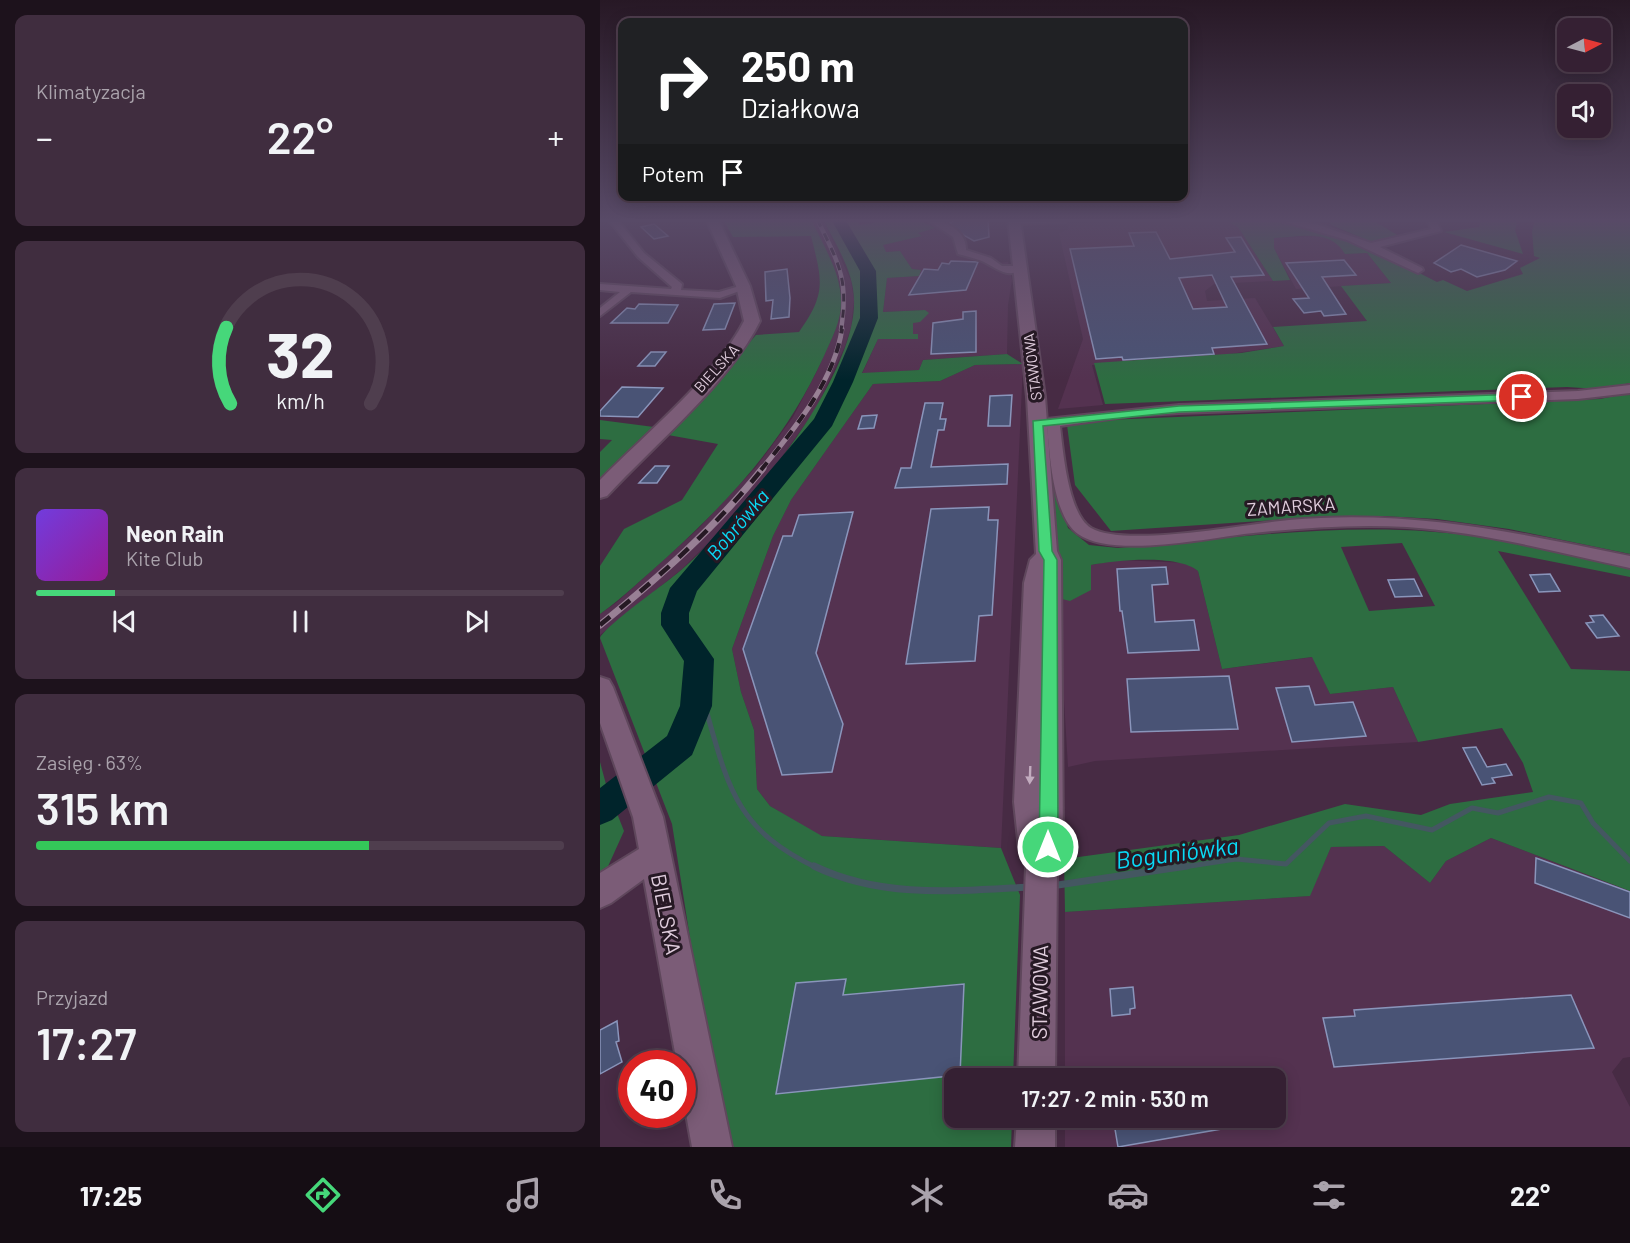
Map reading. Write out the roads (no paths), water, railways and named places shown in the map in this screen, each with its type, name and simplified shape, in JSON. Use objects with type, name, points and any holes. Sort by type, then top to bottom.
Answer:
[{"type":"street","points":[[663,273],[678,286],[678,293]]},
{"type":"street","name":"BIELSKA","points":[[600,492],[736,346],[752,320],[744,291],[736,273]]},
{"type":"street","name":"STAWOWA","points":[[1019,273],[1033,369],[1045,423],[1046,551],[1035,583],[1029,802],[1034,849],[1041,868]]},
{"type":"street","points":[[600,287],[720,295],[744,291]]},
{"type":"street","points":[[600,313],[628,290]]},
{"type":"street","points":[[678,293],[744,291]]},
{"type":"street","points":[[1045,423],[1131,412],[1179,409],[1578,395],[1630,389]]},
{"type":"street","name":"ZAMARSKA","points":[[1045,423],[1063,489],[1083,530],[1101,540],[1132,541],[1278,526],[1376,521],[1498,535],[1630,562]]},
{"type":"street","name":"STAWOWA","points":[[1037,1068],[1041,868],[1048,847],[1050,560],[1046,551]]},
{"type":"street","name":"BIELSKA","points":[[600,687],[631,766],[657,856],[711,1147]]},
{"type":"street","points":[[1032,703],[1048,751]]},
{"type":"street","points":[[600,892],[633,868],[657,856]]},
{"type":"street","points":[[1035,1147],[1036,1128]]},
{"type":"waterway","name":"Bobrówka","points":[[600,809],[680,745],[696,706],[699,659],[675,625],[675,613],[684,588],[824,421],[869,318],[868,273]]},
{"type":"waterway","name":"Boguniówka","points":[[696,706],[707,713],[722,765],[741,806],[753,823],[790,854],[817,868]]},
{"type":"waterway","name":"Boguniówka","points":[[1177,868],[1236,859],[1286,864],[1329,823],[1366,816],[1432,830],[1472,808],[1498,813],[1549,797],[1581,803],[1593,823],[1630,861]]},
{"type":"waterway","name":"Boguniówka","points":[[814,866],[840,877],[893,888],[948,891],[1030,887]]},
{"type":"waterway","name":"Boguniówka","points":[[1051,886],[1187,866]]},
{"type":"railway","points":[[840,273],[844,297],[841,330]]},
{"type":"railway","points":[[761,470],[799,421],[822,386],[838,349],[842,329]]},
{"type":"railway","points":[[600,625],[686,551],[726,511],[763,468]]}]
